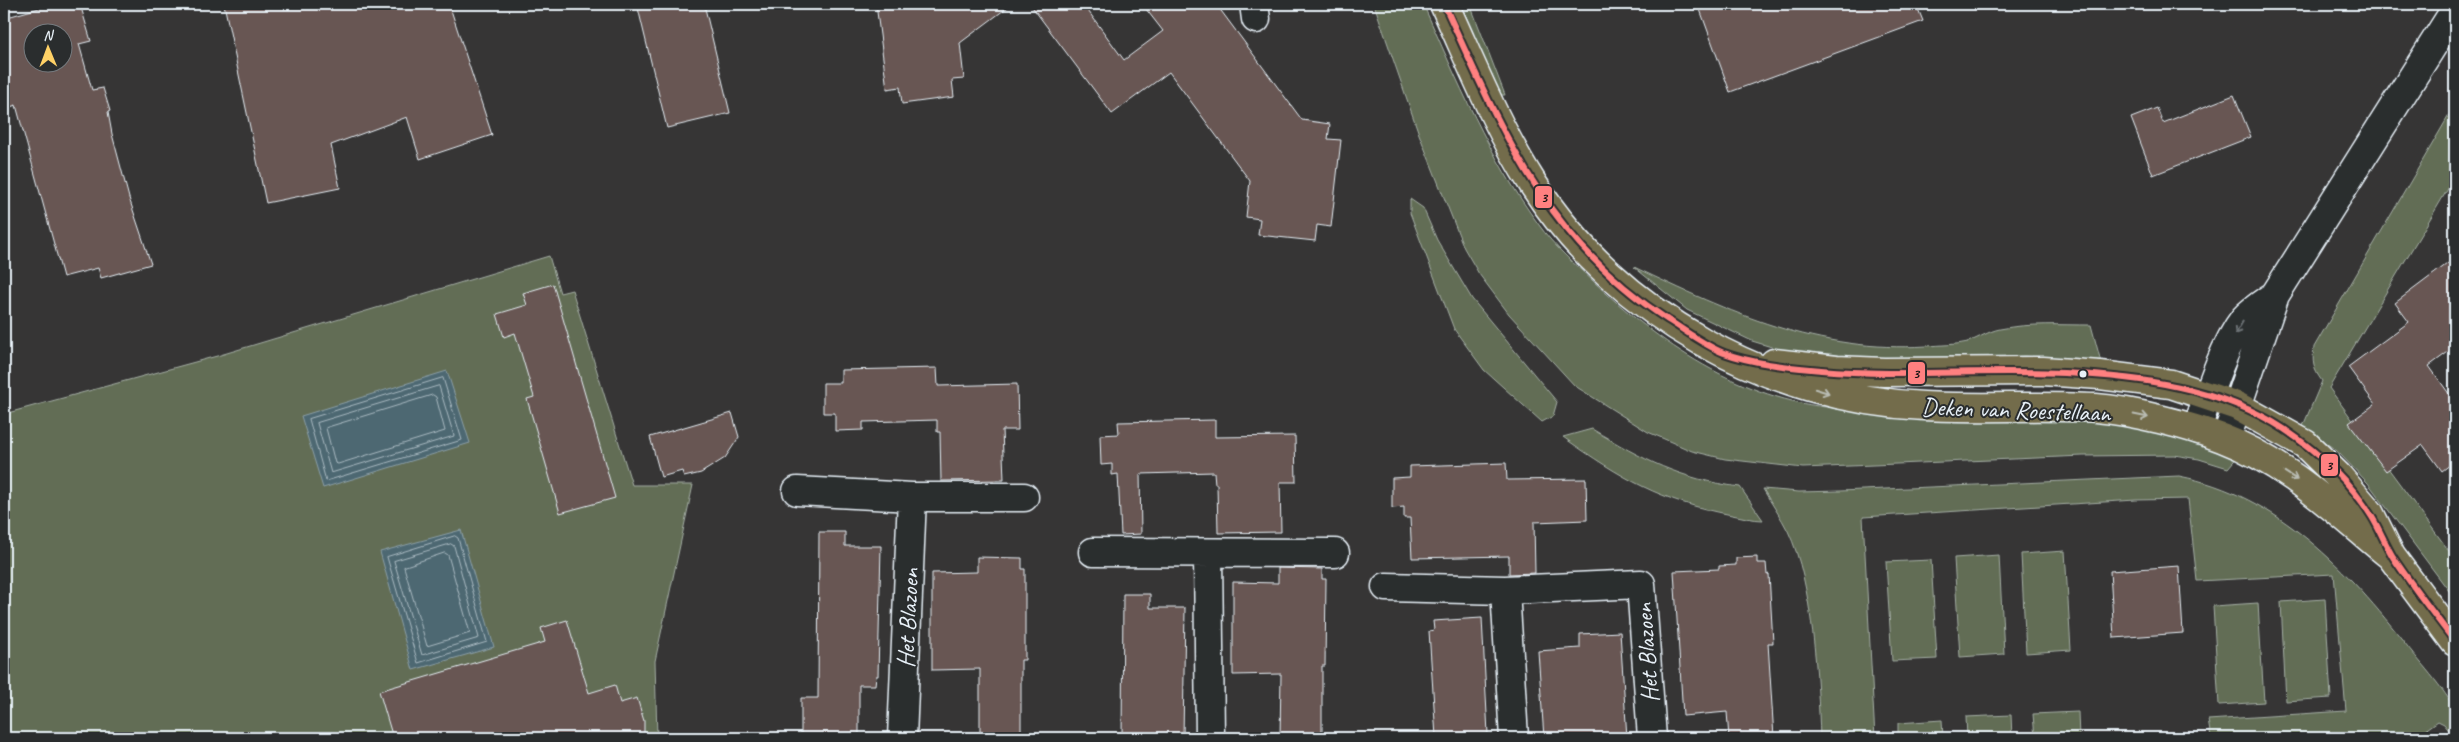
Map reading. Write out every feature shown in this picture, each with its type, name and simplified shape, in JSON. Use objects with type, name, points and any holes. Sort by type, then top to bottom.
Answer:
[{"type":"main road","name":"Deken van Roestellaan","points":[[1444,4],[1512,149],[1534,187],[1567,232],[1596,262],[1641,301],[1699,340],[1779,378],[1832,394],[1883,403],[1924,406],[2098,408],[2197,429],[2226,439],[2273,464],[2320,495],[2392,556]]},
{"type":"main road","name":"Deken van Roestellaan","points":[[1728,354],[1783,365],[1836,370],[1923,373],[2043,371],[2100,375],[2171,384],[2208,394],[2237,406],[2305,444],[2338,476],[2369,512],[2392,556],[2455,642]]},
{"type":"street","points":[[2226,439],[2274,295],[2455,10]]},
{"type":"street","points":[[2197,429],[2208,394],[2232,340],[2245,318],[2274,295]]},
{"type":"street","points":[[797,490],[912,497],[1024,497]]},
{"type":"street","name":"Het Blazoen","points":[[902,738],[912,497]]},
{"type":"street","points":[[1093,552],[1335,553]]},
{"type":"street","points":[[1208,553],[1210,738]]},
{"type":"street","name":"Het Blazoen","points":[[1386,587],[1505,590],[1641,584],[1652,738]]},
{"type":"street","points":[[1505,590],[1514,738]]},
{"type":"green space","points":[[1374,4],[1423,4],[1461,89],[1489,145],[1521,199],[1545,233],[1571,261],[1645,326],[1703,365],[1735,381],[1768,394],[1801,403],[1836,408],[1882,411],[2089,416],[2140,421],[2188,435],[2239,455],[2228,468],[2199,459],[2174,455],[2083,456],[1803,468],[1725,459],[1692,451],[1648,432],[1575,386],[1509,314],[1479,274],[1464,248],[1419,134]]},
{"type":"green space","points":[[1461,4],[1470,4],[1505,95],[1496,95]]},
{"type":"green space","points":[[2455,105],[2455,177],[2329,388],[2455,559],[2455,599],[2368,483],[2337,451],[2303,426],[2322,381],[2314,365],[2314,347]]},
{"type":"green space","points":[[1410,199],[1423,208],[1437,240],[1472,299],[1557,402],[1553,416],[1542,422],[1484,370],[1454,329],[1410,213]]},
{"type":"green space","points":[[549,256],[560,293],[572,290],[632,485],[693,485],[655,661],[657,738],[4,738],[4,414],[217,356]]},
{"type":"green space","points":[[1634,267],[1740,314],[1812,336],[1848,343],[1887,347],[1948,345],[1968,342],[1992,331],[2011,327],[2091,325],[2101,362],[2024,356],[1957,359],[1854,358],[1788,352],[1752,341],[1687,310]]},
{"type":"green space","points":[[1592,429],[1628,450],[1663,467],[1698,479],[1740,487],[1763,520],[1707,509],[1663,495],[1605,465],[1563,437]]},
{"type":"green space","points":[[2179,476],[2215,486],[2248,500],[2279,518],[2336,565],[2385,619],[2448,698],[2456,715],[2455,738],[2444,724],[2438,721],[2414,738],[2211,738],[2208,720],[2346,711],[2334,574],[2197,581],[2188,499],[2136,500],[1863,517],[1875,738],[1820,738],[1813,632],[1803,577],[1788,531],[1763,489],[1799,492],[1840,491]]},
{"type":"green space","points":[[2065,551],[2071,650],[2026,653],[2021,554]]},
{"type":"green space","points":[[1999,555],[2004,654],[1960,657],[1954,558]]},
{"type":"green space","points":[[1931,560],[1937,659],[1892,661],[1886,562]]},
{"type":"green space","points":[[2325,599],[2331,698],[2286,701],[2281,602]]},
{"type":"green space","points":[[2258,603],[2264,702],[2219,705],[2213,606]]},
{"type":"green space","points":[[2078,712],[2079,738],[2035,738],[2033,714]]},
{"type":"green space","points":[[2011,715],[2012,738],[1967,738],[1966,717]]},
{"type":"green space","points":[[1942,720],[1943,738],[1898,738],[1898,723]]},
{"type":"water","points":[[447,371],[470,443],[323,488],[301,416]]},
{"type":"water","points":[[461,530],[494,647],[413,670],[380,552]]},
{"type":"building","points":[[53,4],[80,4],[91,41],[79,44],[92,90],[103,88],[110,111],[108,112],[112,134],[129,198],[151,264],[101,278],[98,268],[63,277],[16,105],[4,109],[4,18]]},
{"type":"building","points":[[224,4],[449,4],[492,135],[420,159],[407,117],[331,145],[340,188],[266,203]]},
{"type":"building","points":[[637,4],[704,4],[730,113],[667,128]]},
{"type":"building","points":[[876,4],[1012,4],[960,43],[964,79],[952,80],[954,97],[902,104],[900,87],[887,89]]},
{"type":"building","points":[[1030,4],[1083,4],[1124,60],[1163,31],[1142,4],[1216,4],[1302,120],[1330,124],[1328,139],[1341,140],[1331,227],[1317,225],[1315,241],[1258,235],[1260,219],[1246,217],[1250,181],[1169,72],[1112,114]]},
{"type":"building","points":[[1698,4],[1916,4],[1923,21],[1730,92]]},
{"type":"building","points":[[2234,95],[2251,137],[2153,175],[2131,118],[2157,108],[2163,123]]},
{"type":"building","points":[[2455,258],[2455,347],[2429,366],[2455,402],[2455,461],[2442,471],[2423,445],[2386,471],[2349,423],[2375,404],[2348,367],[2409,322],[2395,303]]},
{"type":"building","points":[[553,284],[615,498],[560,513],[527,399],[534,397],[515,333],[504,337],[497,314],[527,305],[523,293]]},
{"type":"building","points":[[937,368],[938,386],[1017,384],[1018,430],[1002,430],[1004,480],[941,481],[940,432],[937,432],[937,420],[863,422],[863,430],[835,431],[835,413],[823,413],[823,383],[841,383],[841,370]]},
{"type":"building","points":[[732,413],[739,437],[725,458],[701,473],[684,477],[682,471],[661,477],[650,437]]},
{"type":"building","points":[[1215,420],[1215,437],[1295,436],[1296,482],[1280,482],[1281,532],[1218,533],[1217,484],[1215,484],[1214,472],[1140,474],[1141,534],[1121,535],[1118,474],[1112,475],[1112,464],[1101,465],[1100,435],[1119,434],[1118,422]]},
{"type":"building","points":[[1506,463],[1507,480],[1586,479],[1587,520],[1534,522],[1535,573],[1509,574],[1509,556],[1412,558],[1410,518],[1404,518],[1404,507],[1392,508],[1392,478],[1410,477],[1410,466]]},
{"type":"building","points":[[819,532],[845,532],[845,546],[881,546],[878,676],[876,676],[875,685],[859,685],[859,738],[801,738],[801,698],[818,698]]},
{"type":"building","points":[[977,557],[1022,558],[1022,569],[1025,569],[1025,660],[1021,660],[1021,738],[980,738],[980,669],[932,670],[932,573],[977,572]]},
{"type":"building","points":[[1757,557],[1757,563],[1766,563],[1767,575],[1769,574],[1773,643],[1768,643],[1774,738],[1729,738],[1727,712],[1683,716],[1674,571],[1719,569],[1719,566],[1736,565],[1736,558]]},
{"type":"building","points":[[2179,566],[2183,633],[2114,638],[2110,571]]},
{"type":"building","points":[[1278,568],[1322,569],[1322,579],[1326,579],[1325,666],[1322,666],[1322,738],[1280,738],[1281,674],[1233,675],[1233,582],[1278,583]]},
{"type":"building","points":[[1123,594],[1150,594],[1150,608],[1185,608],[1183,738],[1122,738]]},
{"type":"building","points":[[1482,618],[1488,734],[1436,737],[1429,631],[1434,630],[1433,621]]},
{"type":"building","points":[[567,620],[589,693],[615,685],[620,703],[637,698],[644,721],[644,738],[393,738],[379,691],[545,642],[541,628]]},
{"type":"building","points":[[1620,632],[1627,738],[1544,738],[1538,651],[1580,648],[1580,634]]},
{"type":"transit line","name":"3","points":[[1444,4],[1508,139],[1532,180],[1558,218],[1589,255],[1625,289],[1695,338],[1717,350],[1736,357],[1785,366],[1882,373],[2034,372],[2092,375],[2150,381],[2206,394],[2233,403],[2284,429],[2333,468],[2354,491],[2372,517],[2400,568],[2455,642]]}]
